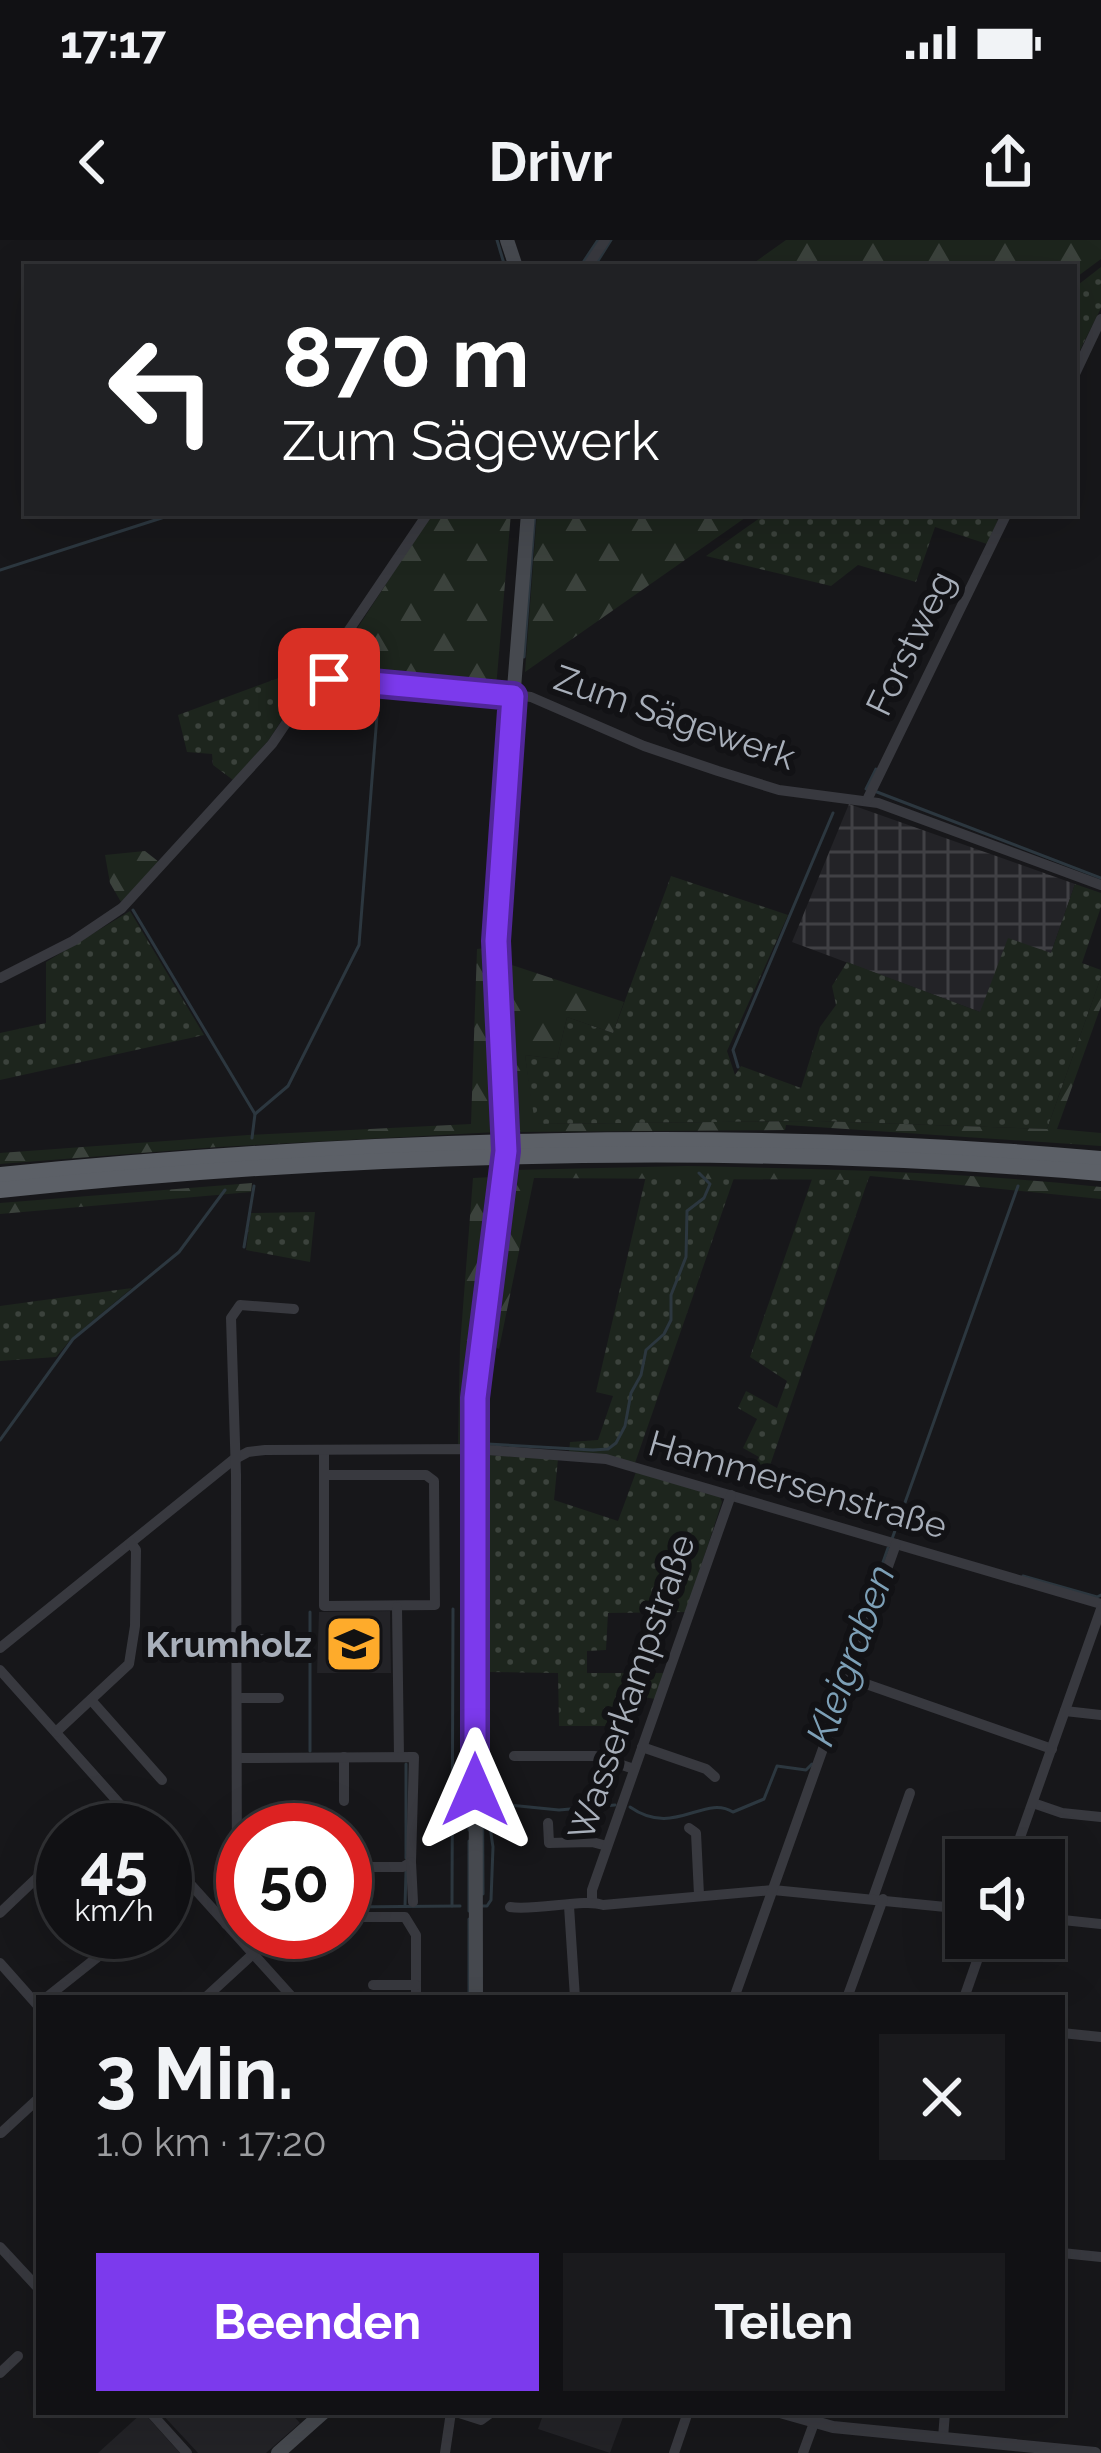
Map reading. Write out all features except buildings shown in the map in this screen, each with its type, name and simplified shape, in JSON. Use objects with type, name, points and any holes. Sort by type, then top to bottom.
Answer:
[{"type":"highway","points":[[0,1175],[375,1149],[620,1141],[797,1141],[1101,1159]]},
{"type":"highway","points":[[0,1190],[375,1163],[620,1156],[795,1156],[1101,1173]]},
{"type":"main road","points":[[476,1995],[474,1449],[479,1351],[507,1113],[496,941],[528,516]]},
{"type":"main road","points":[[278,2453],[321,2415]]},
{"type":"street","points":[[1077,370],[1101,320]]},
{"type":"street","points":[[0,978],[74,941],[122,908],[272,744],[426,516]]},
{"type":"street","name":"Forstweg","points":[[867,800],[1006,516]]},
{"type":"street","name":"Zum Sägewerk","points":[[322,675],[531,698],[644,746],[779,790],[867,800],[1101,885]]},
{"type":"street","points":[[238,1803],[234,1310],[240,1305],[294,1309]]},
{"type":"street","name":"Hammersenstraße","points":[[233,1460],[248,1452],[474,1449],[606,1459],[1101,1607]]},
{"type":"street","points":[[324,1450],[324,1475],[324,1606],[435,1605],[434,1481],[426,1475],[324,1475]]},
{"type":"street","points":[[0,1648],[233,1460]]},
{"type":"street","name":"Wasserkampstraße","points":[[592,1900],[731,1495]]},
{"type":"street","points":[[56,1732],[125,1670],[132,1657],[136,1550],[131,1543]]},
{"type":"street","points":[[735,1995],[896,1544]]},
{"type":"street","points":[[398,1607],[399,1757]]},
{"type":"street","points":[[1020,1839],[1101,1607]]},
{"type":"street","points":[[237,1639],[277,1639]]},
{"type":"street","points":[[0,1670],[119,1803]]},
{"type":"street","points":[[849,1678],[1052,1749]]},
{"type":"street","points":[[237,1698],[279,1698]]},
{"type":"street","points":[[92,1700],[162,1780]]},
{"type":"street","points":[[1066,1711],[1101,1715]]},
{"type":"street","points":[[642,1747],[706,1769],[716,1777]]},
{"type":"street","points":[[514,1756],[596,1756],[634,1769]]},
{"type":"street","points":[[238,1757],[414,1757],[413,1902]]},
{"type":"street","points":[[344,1757],[344,1801]]},
{"type":"street","points":[[849,1995],[910,1793]]},
{"type":"street","points":[[1033,1803],[1101,1817]]},
{"type":"street","points":[[548,1823],[549,1844],[608,1846]]},
{"type":"street","points":[[689,1828],[696,1833],[699,1895]]},
{"type":"street","points":[[372,1868],[403,1867],[411,1862]]},
{"type":"street","points":[[0,1912],[36,1878]]},
{"type":"street","points":[[192,1887],[216,1913]]},
{"type":"street","points":[[510,1907],[569,1906],[592,1900],[603,1905],[773,1890],[945,1906]]},
{"type":"street","points":[[569,1906],[575,1995]]},
{"type":"street","points":[[372,1917],[405,1917],[416,1935],[416,1991],[373,1985]]},
{"type":"street","points":[[1065,1920],[1101,1924]]},
{"type":"street","points":[[50,1995],[95,1959]]},
{"type":"street","points":[[209,1995],[248,1959]]},
{"type":"street","points":[[258,1959],[290,1995]]},
{"type":"street","points":[[965,1995],[978,1959]]},
{"type":"street","points":[[0,1963],[36,1999]]},
{"type":"street","points":[[1065,2033],[1101,2037]]},
{"type":"street","points":[[1,2133],[36,2101]]},
{"type":"street","points":[[0,2246],[36,2279]]},
{"type":"street","points":[[1065,2253],[1101,2257]]},
{"type":"street","points":[[0,2373],[18,2356]]},
{"type":"street","points":[[153,2415],[187,2453]]},
{"type":"street","points":[[445,2453],[453,2415]]},
{"type":"street","points":[[674,2453],[687,2415]]},
{"type":"street","points":[[943,2438],[945,2415]]},
{"type":"street","points":[[803,2453],[816,2418],[943,2438],[1095,2453]]},
{"type":"shaded area","points":[[849,804],[1075,884],[1051,953],[980,1012],[792,942]]},
{"type":"shaded area","name":"Krumholz","points":[[390,1611],[391,1673],[317,1673],[319,1612]]},
{"type":"shaded area","points":[[140,2415],[146,2415],[180,2453],[98,2453]]},
{"type":"shaded area","points":[[163,2415],[293,2415],[300,2423],[266,2453],[198,2453]]},
{"type":"shaded area","points":[[543,2415],[624,2415],[610,2453],[538,2429]]},
{"type":"green space","points":[[786,240],[1101,240],[1101,259],[1077,277],[1077,264],[752,264]]},
{"type":"green space","points":[[1101,267],[1101,308],[1077,356],[1077,286]]},
{"type":"green space","points":[[430,516],[511,516],[496,688],[329,672]]},
{"type":"green space","points":[[537,516],[748,516],[525,672]]},
{"type":"green space","points":[[763,516],[985,516],[998,520],[987,544],[935,527],[916,582],[858,565],[831,586],[706,556]]},
{"type":"green space","points":[[314,665],[268,741],[233,780],[213,765],[212,754],[187,752],[178,715]]},
{"type":"green space","points":[[145,851],[159,862],[121,902],[110,883],[105,855]]},
{"type":"green space","points":[[671,876],[788,915],[727,1051],[735,1075],[741,1066],[801,1088],[820,1027],[836,1005],[832,986],[847,962],[980,1012],[1008,938],[1051,953],[1075,884],[1101,893],[1101,907],[1082,963],[1101,970],[1101,977],[1047,1129],[818,1121],[534,1124],[525,1055],[557,1059],[567,1017],[613,1033]]},
{"type":"green space","points":[[130,911],[204,1035],[0,1080],[0,1033],[46,1023],[46,962]]},
{"type":"green space","points":[[485,948],[497,1132],[0,1164],[0,1153],[471,1124],[477,949]]},
{"type":"green space","points":[[503,962],[624,1002],[613,1033],[567,1017],[557,1059],[525,1055],[535,1124],[818,1121],[1047,1129],[1101,977],[1101,1006],[1057,1129],[1101,1133],[1101,1146],[786,1125],[785,1130],[516,1132]]},
{"type":"green space","points":[[687,1166],[1050,1182],[1101,1187],[1101,1199],[870,1176],[868,1180],[534,1178],[499,1349],[488,1343],[514,1170]]},
{"type":"green space","points":[[646,1176],[734,1178],[635,1463],[569,1452],[570,1442],[598,1440],[613,1396],[596,1392]]},
{"type":"green space","points":[[493,1177],[469,1349],[464,1444],[458,1444],[473,1178]]},
{"type":"green space","points":[[812,1179],[868,1180],[765,1480],[751,1472],[759,1457],[743,1448],[757,1419],[738,1408],[746,1391],[777,1408],[787,1381],[750,1357]]},
{"type":"green space","points":[[252,1183],[251,1192],[0,1214],[0,1203]]},
{"type":"green space","points":[[315,1212],[310,1262],[246,1250],[251,1213]]},
{"type":"green space","points":[[132,1288],[56,1357],[0,1361],[0,1306]]},
{"type":"green space","points":[[489,1455],[558,1459],[554,1500],[618,1521],[636,1472],[720,1497],[686,1612],[608,1613],[606,1650],[587,1651],[587,1673],[665,1673],[655,1699],[617,1692],[606,1726],[559,1726],[558,1673],[485,1672]]},
{"type":"waterway","points":[[497,240],[504,264]]},
{"type":"waterway","points":[[582,264],[598,240]]},
{"type":"waterway","points":[[596,264],[611,240]]},
{"type":"waterway","points":[[0,570],[168,516]]},
{"type":"waterway","points":[[524,657],[535,516]]},
{"type":"waterway","points":[[255,1114],[288,1086],[359,945],[379,690]]},
{"type":"waterway","points":[[866,789],[876,769]]},
{"type":"waterway","points":[[877,792],[1101,878]]},
{"type":"waterway","points":[[738,1067],[733,1050],[833,813]]},
{"type":"waterway","points":[[489,919],[491,888]]},
{"type":"waterway","points":[[133,910],[255,1114],[252,1138]]},
{"type":"waterway","points":[[488,1444],[593,1450],[616,1443],[646,1350],[671,1320],[671,1295],[686,1257],[687,1211],[704,1198],[710,1184],[699,1173]]},
{"type":"waterway","points":[[244,1247],[254,1186]]},
{"type":"waterway","name":"Kleigraben","points":[[892,1539],[1018,1186]]},
{"type":"waterway","points":[[0,1440],[73,1339],[179,1252],[225,1190]]},
{"type":"waterway","points":[[482,1695],[487,1456]]},
{"type":"waterway","points":[[466,1460],[469,1687]]},
{"type":"waterway","name":"Kleigraben","points":[[823,1733],[888,1548]]},
{"type":"waterway","name":"Kleigraben","points":[[1023,1576],[1101,1595]]},
{"type":"waterway","points":[[452,1906],[453,1609]]},
{"type":"waterway","points":[[310,1612],[310,1751]]},
{"type":"waterway","points":[[469,1698],[469,1830]]},
{"type":"waterway","points":[[482,1705],[483,1894]]},
{"type":"waterway","points":[[406,1764],[406,1858]]},
{"type":"waterway","name":"Kleigraben","points":[[630,1807],[661,1818],[711,1808],[733,1812],[764,1799],[777,1766],[806,1770],[812,1764]]},
{"type":"waterway","name":"Kleigraben","points":[[481,1906],[491,1900],[493,1847],[488,1814],[492,1808],[559,1810],[615,1805]]},
{"type":"waterway","points":[[469,1841],[469,1911]]},
{"type":"waterway","points":[[405,1906],[406,1872]]},
{"type":"waterway","name":"Kleigraben","points":[[372,1907],[460,1906]]},
{"type":"waterway","points":[[469,1919],[469,1995]]},
{"type":"place","name":"Krumholz","points":[[354,1644]]},
{"type":"route","points":[[329,679],[513,696],[496,941],[506,1151],[475,1398],[475,1790]]}]
